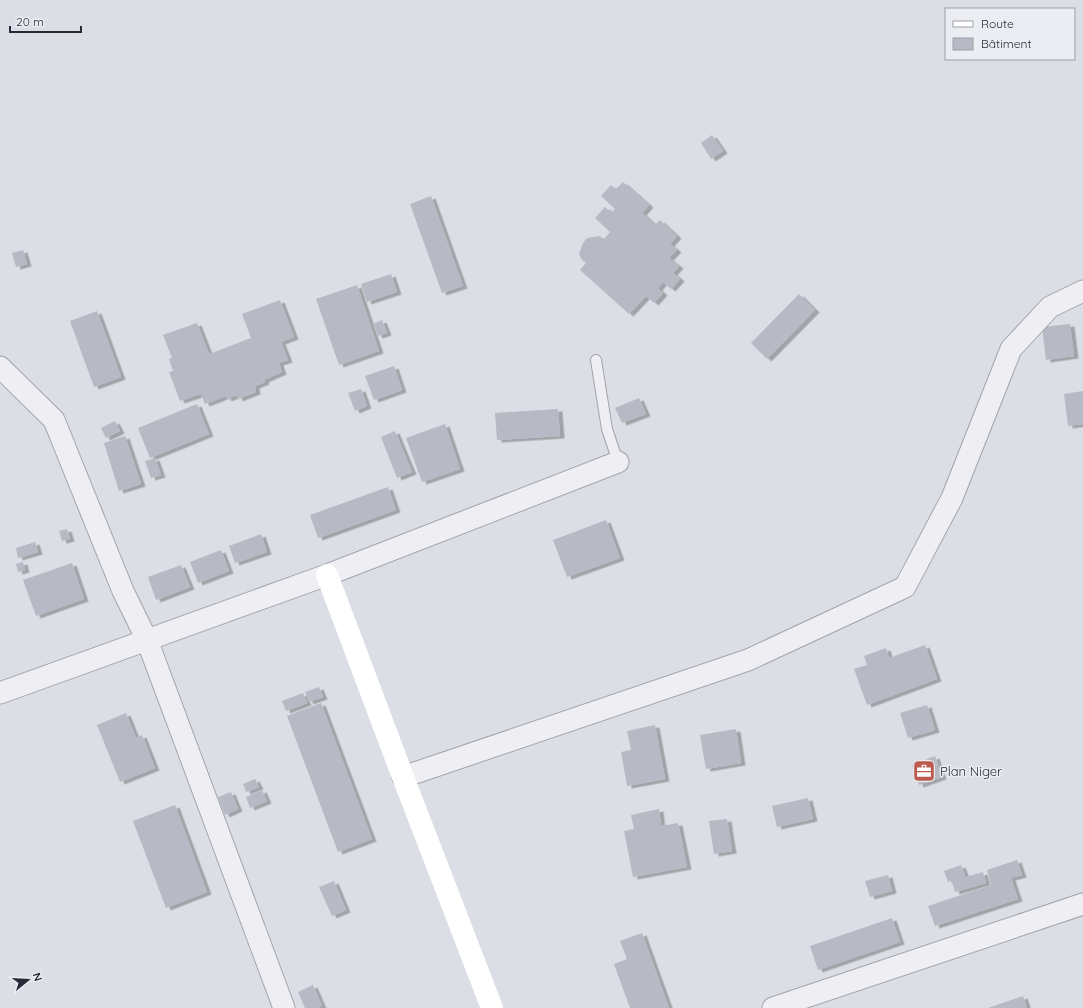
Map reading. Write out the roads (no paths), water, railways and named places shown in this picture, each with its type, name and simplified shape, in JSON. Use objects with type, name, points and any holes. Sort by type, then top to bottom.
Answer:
[{"type":"street","points":[[403,777],[748,660],[905,587],[952,498],[1011,349],[1050,307],[1083,290]]},
{"type":"street","points":[[0,367],[54,420],[123,591],[147,640],[284,1008]]},
{"type":"street","points":[[0,693],[327,575],[618,462]]},
{"type":"street","points":[[327,575],[492,1008]]},
{"type":"street","points":[[773,1008],[1083,904]]},
{"type":"lane","points":[[596,360],[607,429],[618,462]]},
{"type":"place","name":"Plan Niger","points":[[924,771]]}]
